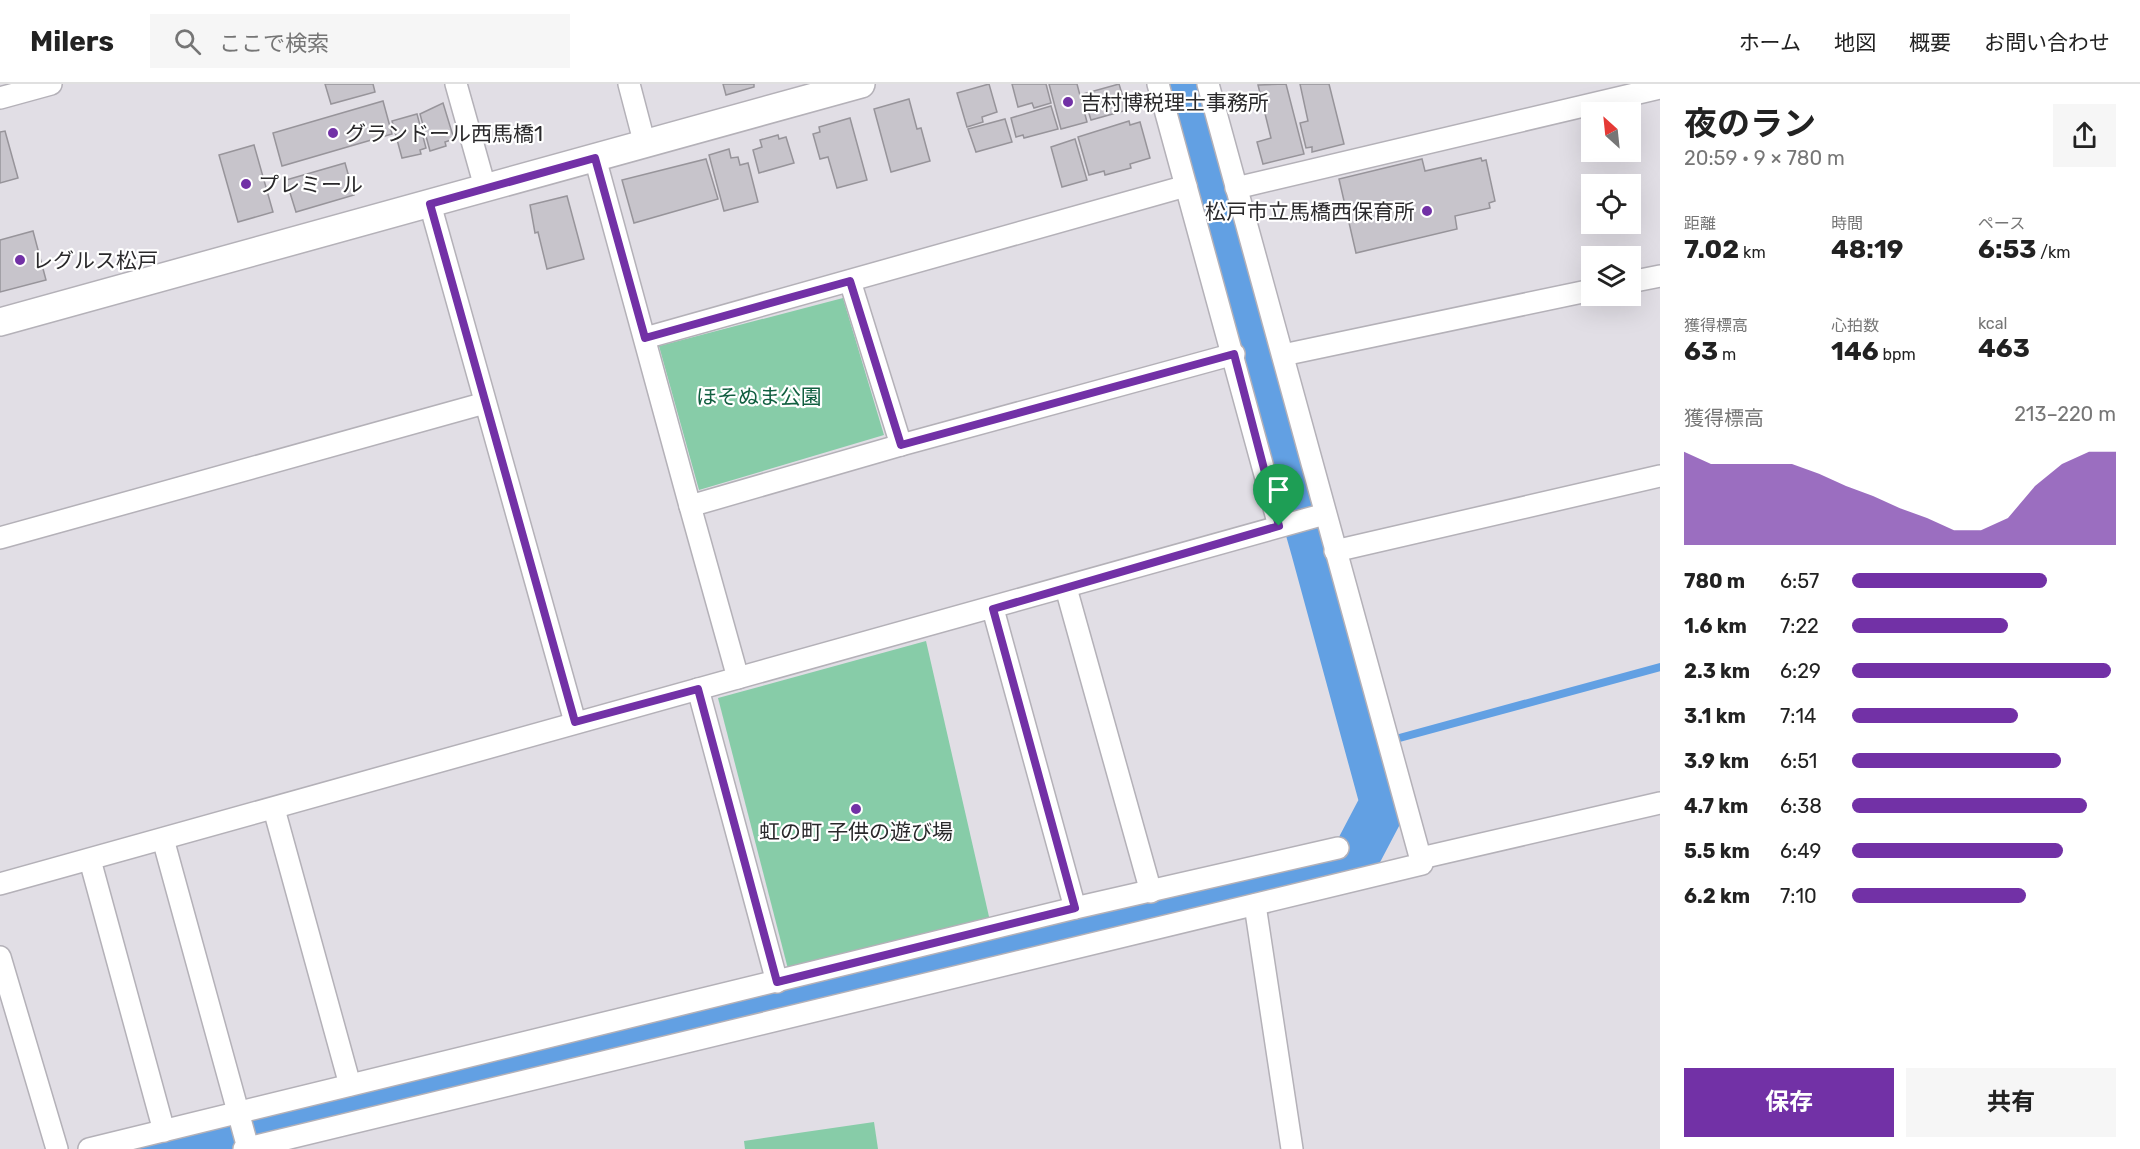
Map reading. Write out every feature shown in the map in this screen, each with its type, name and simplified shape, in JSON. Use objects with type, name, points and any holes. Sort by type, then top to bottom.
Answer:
[{"type":"street","points":[[0,98],[51,84]]},
{"type":"street","points":[[456,84],[484,187]]},
{"type":"street","points":[[629,84],[645,145]]},
{"type":"street","points":[[0,322],[861,84]]},
{"type":"street","points":[[1158,84],[1234,354],[1279,526]]},
{"type":"street","points":[[163,839],[239,1113],[246,1148],[1422,864],[1208,84]]},
{"type":"street","points":[[1236,188],[1660,88]]},
{"type":"street","points":[[595,158],[738,678]]},
{"type":"street","points":[[645,338],[1186,186]]},
{"type":"street","points":[[430,204],[575,722]]},
{"type":"street","points":[[1641,280],[1660,276]]},
{"type":"street","points":[[850,281],[901,445]]},
{"type":"street","points":[[1283,355],[1581,292]]},
{"type":"street","points":[[690,506],[901,445],[1234,354]]},
{"type":"street","points":[[0,538],[485,403]]},
{"type":"street","points":[[1335,550],[1660,476]]},
{"type":"street","points":[[0,884],[273,809],[575,722],[993,609],[1325,514]]},
{"type":"street","points":[[1066,588],[1151,892]]},
{"type":"street","points":[[993,609],[1075,908]]},
{"type":"street","points":[[698,689],[777,982]]},
{"type":"street","points":[[1421,858],[1660,803]]},
{"type":"street","points":[[273,809],[350,1085]]},
{"type":"street","points":[[89,1149],[1075,908],[1338,848]]},
{"type":"street","points":[[90,860],[164,1131]]},
{"type":"street","points":[[1255,905],[1292,1149]]},
{"type":"street","points":[[0,957],[57,1149]]},
{"type":"green space","name":"ほそぬま公園","points":[[843,298],[884,435],[699,490],[659,346]]},
{"type":"green space","name":"虹の町 子供の遊び場","points":[[926,641],[990,921],[788,969],[718,698]]},
{"type":"green space","points":[[874,1122],[878,1149],[745,1149],[744,1141]]},
{"type":"building","points":[[325,84],[373,84],[375,92],[331,104]]},
{"type":"building","points":[[723,84],[754,84],[754,87],[726,95]]},
{"type":"building","points":[[989,84],[997,112],[982,117],[983,122],[967,127],[957,93]]},
{"type":"building","points":[[1012,84],[1046,84],[1051,103],[1034,108],[1032,103],[1018,107]]},
{"type":"building","points":[[1049,84],[1077,84],[1087,122],[1061,129]]},
{"type":"building","points":[[1119,84],[1127,110],[1091,120],[1083,94]]},
{"type":"building","points":[[1286,84],[1304,154],[1263,164],[1257,142],[1271,138],[1258,85]]},
{"type":"building","points":[[1300,84],[1329,84],[1344,144],[1312,152],[1312,147],[1306,148],[1300,123],[1308,121]]},
{"type":"building","points":[[909,99],[917,129],[921,128],[930,161],[891,172],[874,109]]},
{"type":"building","name":"グランドール西馬橋1","points":[[383,101],[392,134],[282,166],[273,133]]},
{"type":"building","points":[[443,103],[454,139],[445,142],[446,146],[430,151],[420,114]]},
{"type":"building","points":[[1051,106],[1058,129],[1024,138],[1023,135],[1016,137],[1011,118]]},
{"type":"building","points":[[417,114],[426,148],[420,150],[421,154],[402,158],[392,121]]},
{"type":"building","points":[[850,118],[867,180],[837,188],[828,157],[820,159],[813,134],[820,132],[819,127]]},
{"type":"building","points":[[1005,119],[1012,142],[976,152],[968,129]]},
{"type":"building","points":[[1129,121],[1130,125],[1140,122],[1150,158],[1130,164],[1131,168],[1105,175],[1104,171],[1089,175],[1078,137]]},
{"type":"building","points":[[5,131],[18,178],[0,183],[0,132]]},
{"type":"building","points":[[778,135],[779,139],[786,137],[794,163],[759,173],[753,150],[762,147],[760,140]]},
{"type":"building","points":[[1075,139],[1087,180],[1062,187],[1051,147]]},
{"type":"building","name":"プレミール","points":[[254,145],[273,212],[238,222],[219,155]]},
{"type":"building","points":[[729,149],[731,158],[738,157],[740,165],[748,163],[758,202],[724,211],[709,155]]},
{"type":"building","points":[[1481,158],[1482,161],[1486,160],[1495,201],[1489,203],[1490,208],[1455,216],[1457,229],[1356,253],[1339,179],[1422,159],[1425,171]]},
{"type":"building","points":[[706,159],[718,199],[634,223],[622,180]]},
{"type":"building","points":[[345,163],[354,195],[296,212],[286,180]]},
{"type":"building","points":[[567,196],[584,259],[547,269],[538,232],[535,233],[530,205]]},
{"type":"building","name":"レグルス松戸","points":[[33,231],[46,280],[0,292],[0,240]]},
{"type":"waterway","points":[[155,1149],[1353,862],[1384,803],[1183,84]]},
{"type":"waterway","points":[[1370,746],[1660,667]]},
{"type":"place","name":"吉村博税理士事務所","points":[[1068,102]]},
{"type":"place","name":"グランドール西馬橋1","points":[[333,133]]},
{"type":"place","name":"プレミール","points":[[246,184]]},
{"type":"place","name":"松戸市立馬橋西保育所","points":[[1427,211]]},
{"type":"place","name":"レグルス松戸","points":[[20,260]]},
{"type":"place","name":"虹の町 子供の遊び場","points":[[856,809]]},
{"type":"route","points":[[595,158],[617,244],[645,338],[850,281],[901,445],[1234,354],[1279,526],[993,609],[1075,908],[777,982],[698,689],[575,722],[430,204],[484,187],[595,158]]}]
